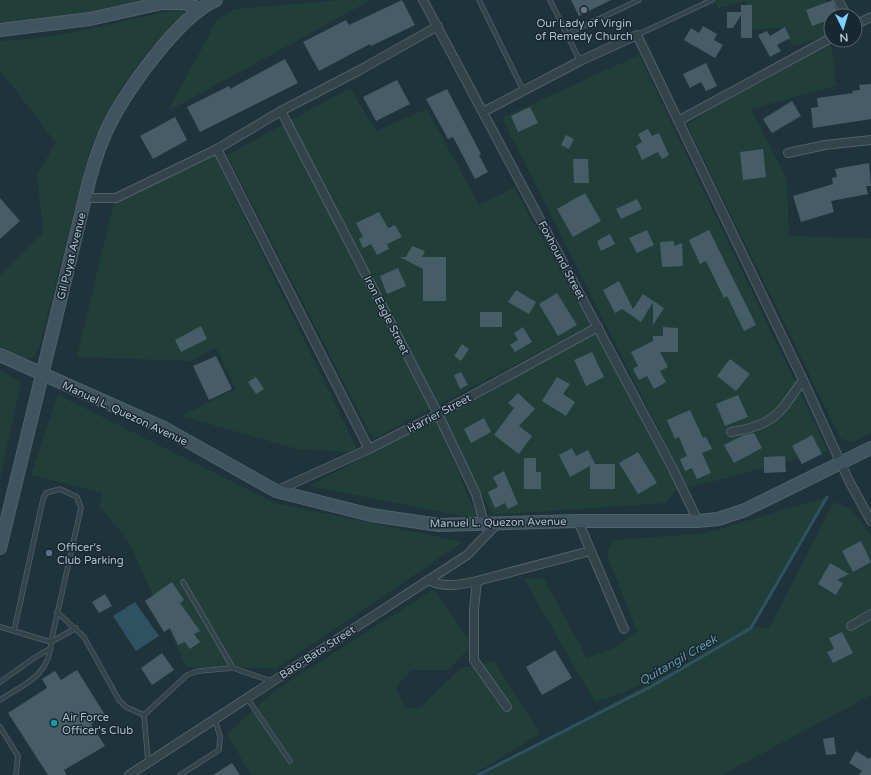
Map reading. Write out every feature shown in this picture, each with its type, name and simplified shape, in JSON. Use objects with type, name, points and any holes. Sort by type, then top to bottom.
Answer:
[{"type":"street","name":"Gil Puyat Avenue","points":[[0,548],[85,198],[98,152],[117,111],[127,95],[176,31],[201,9],[214,0]]},
{"type":"street","name":"Foxhound Street","points":[[423,0],[598,326],[673,469],[698,521]]},
{"type":"street","points":[[0,30],[90,19],[162,3],[184,3],[201,9]]},
{"type":"street","points":[[85,198],[116,198],[217,149],[281,112],[438,26]]},
{"type":"street","points":[[483,112],[580,61],[637,35],[803,380],[841,464],[871,521]]},
{"type":"street","points":[[678,121],[823,42]]},
{"type":"street","name":"Iron Eagle Street","points":[[281,112],[438,414],[476,494],[484,523]]},
{"type":"street","points":[[788,153],[825,145],[871,140]]},
{"type":"street","points":[[217,149],[369,449]]},
{"type":"street","name":"Harrier Street","points":[[276,490],[369,449],[438,414],[598,326]]},
{"type":"street","name":"Manuel L. Quezon Avenue","points":[[0,355],[166,429],[276,490],[371,515],[439,525],[499,522],[698,521],[718,519],[745,510],[871,448]]},
{"type":"street","points":[[731,432],[762,424],[777,416],[803,380]]},
{"type":"street","points":[[578,521],[624,629]]},
{"type":"street","name":"Bato-Bato Street","points":[[129,775],[271,681],[467,555],[499,522]]},
{"type":"street","points":[[428,580],[438,585],[458,585],[590,551]]},
{"type":"street","points":[[477,581],[474,608],[474,660],[507,708]]},
{"type":"street","points":[[851,626],[871,614]]},
{"type":"lane","points":[[479,0],[523,90]]},
{"type":"lane","points":[[550,0],[580,61]]},
{"type":"lane","points":[[567,34],[639,0]]},
{"type":"lane","points":[[637,35],[712,0]]},
{"type":"lane","points":[[0,700],[33,679],[48,663],[57,612],[81,508],[77,497],[60,489],[46,493],[42,499],[14,631]]},
{"type":"lane","points":[[183,582],[233,668]]},
{"type":"lane","points":[[57,612],[84,637],[119,700],[126,707],[144,714]]},
{"type":"lane","points":[[0,627],[51,642],[76,628]]},
{"type":"lane","points":[[0,682],[51,648]]},
{"type":"lane","points":[[144,714],[187,676],[198,671],[233,668],[271,681]]},
{"type":"lane","points":[[247,698],[290,761]]},
{"type":"lane","points":[[144,714],[148,762]]},
{"type":"lane","points":[[180,775],[219,750],[220,737],[215,719]]},
{"type":"lane","points":[[0,727],[18,756],[16,775]]},
{"type":"green space","points":[[0,0],[142,0],[46,23],[0,28]]},
{"type":"green space","points":[[341,0],[371,0],[168,111],[217,20],[235,9]]},
{"type":"green space","points":[[714,0],[826,0],[827,8],[823,8],[823,37],[794,46],[780,28],[744,30],[746,1],[718,8]]},
{"type":"green space","points":[[183,9],[184,14],[170,27],[142,59],[120,90],[90,149],[39,348],[34,357],[29,359],[20,359],[12,356],[0,349],[0,276],[43,233],[37,174],[56,143],[0,70],[0,41],[45,37],[90,29]]},
{"type":"green space","points":[[823,39],[823,48],[832,48],[836,86],[751,109],[787,179],[789,236],[871,238],[871,433],[854,442],[841,439],[687,125]]},
{"type":"green space","points":[[639,55],[828,451],[688,488],[502,118]]},
{"type":"green space","points":[[350,88],[376,131],[427,109],[479,205],[514,188],[591,325],[373,439],[227,155]]},
{"type":"green space","points":[[211,148],[359,453],[297,449],[181,416],[236,389],[216,348],[191,361],[77,357],[116,193]]},
{"type":"green space","points":[[602,326],[677,488],[666,503],[493,515],[438,414]]},
{"type":"green space","points":[[0,370],[21,382],[0,479]]},
{"type":"green space","points":[[58,395],[275,503],[463,542],[277,668],[186,667],[129,542],[99,506],[102,493],[31,475]]},
{"type":"green space","points":[[436,420],[478,519],[309,486]]},
{"type":"green space","points":[[827,497],[751,627],[769,628],[834,502],[851,509],[871,535],[871,695],[722,775],[480,775],[725,642],[624,693],[595,702],[524,579],[544,579],[587,658],[612,649],[637,632],[606,551],[615,540],[706,533]]},
{"type":"green space","points":[[434,589],[472,644],[449,670],[411,670],[396,688],[416,734],[405,707],[420,708],[461,668],[494,661],[540,734],[473,775],[251,775],[227,734],[274,691]]},
{"type":"water","points":[[135,602],[159,636],[136,651],[113,616]]},
{"type":"building","points":[[402,0],[415,25],[371,46],[370,44],[319,71],[303,42],[346,20],[349,25]]},
{"type":"building","name":"Our Lady of Virgin of Remedy Church","points":[[571,0],[611,0],[579,16]]},
{"type":"building","points":[[833,0],[836,8],[823,8],[823,22],[812,26],[806,10]]},
{"type":"building","points":[[741,5],[752,5],[752,38],[741,38],[741,15],[733,28],[727,28],[727,12],[741,12]]},
{"type":"building","points":[[703,26],[717,34],[714,40],[723,45],[715,58],[684,40],[691,28],[699,33]]},
{"type":"building","points":[[785,27],[790,38],[777,45],[781,51],[770,57],[758,35],[767,31],[770,36]]},
{"type":"building","points":[[285,59],[298,83],[200,132],[187,107],[229,86],[230,89]]},
{"type":"building","points":[[706,63],[717,86],[706,91],[701,82],[690,88],[683,74]]},
{"type":"building","points":[[397,80],[410,104],[376,121],[363,97]]},
{"type":"building","points":[[871,84],[871,119],[813,128],[811,108],[818,107],[817,98],[853,93],[852,91],[860,90],[859,85]]},
{"type":"building","points":[[447,89],[481,154],[479,155],[488,172],[475,179],[453,137],[448,139],[426,99]]},
{"type":"building","points":[[792,101],[801,116],[772,133],[763,119]]},
{"type":"building","points":[[530,107],[538,123],[518,132],[511,116]]},
{"type":"building","points":[[175,117],[187,140],[153,159],[140,136]]},
{"type":"building","points":[[648,129],[652,136],[659,133],[669,155],[662,159],[658,152],[642,160],[636,146],[642,142],[638,134]]},
{"type":"building","points":[[566,135],[574,139],[569,149],[561,145]]},
{"type":"building","points":[[763,149],[766,177],[743,180],[740,152]]},
{"type":"building","points":[[573,159],[588,159],[589,183],[574,183]]},
{"type":"building","points":[[869,163],[871,186],[866,186],[868,194],[831,201],[834,212],[801,222],[793,196],[833,184],[832,178],[837,177],[835,169]]},
{"type":"building","points":[[585,193],[601,221],[573,237],[557,209]]},
{"type":"building","points":[[0,198],[20,221],[0,239]]},
{"type":"building","points":[[637,199],[642,209],[621,219],[616,209]]},
{"type":"building","points":[[379,212],[388,228],[395,225],[402,237],[387,244],[389,249],[377,255],[371,244],[363,248],[359,239],[363,237],[356,223]]},
{"type":"building","points":[[647,230],[654,245],[637,253],[629,238]]},
{"type":"building","points":[[709,230],[756,325],[744,331],[727,296],[724,298],[706,261],[700,264],[689,240]]},
{"type":"building","points":[[610,234],[615,244],[601,251],[597,241]]},
{"type":"building","points":[[674,241],[674,246],[682,243],[683,266],[662,267],[660,242]]},
{"type":"building","points":[[412,246],[425,251],[422,257],[446,257],[446,301],[423,301],[423,269],[400,257],[406,257]]},
{"type":"building","points":[[398,268],[406,286],[387,294],[380,276]]},
{"type":"building","points":[[619,281],[633,309],[643,294],[664,308],[653,325],[653,302],[641,322],[622,309],[615,313],[603,290]]},
{"type":"building","points":[[516,290],[536,302],[529,314],[508,302]]},
{"type":"building","points":[[557,293],[577,325],[558,336],[539,304]]},
{"type":"building","points":[[480,312],[502,312],[502,327],[480,327]]},
{"type":"building","points":[[201,326],[207,339],[181,352],[175,340]]},
{"type":"building","points":[[523,327],[532,342],[515,352],[510,345],[518,340],[514,333]]},
{"type":"building","points":[[663,327],[678,328],[678,352],[660,352],[668,367],[660,371],[666,382],[654,389],[647,376],[639,380],[633,369],[638,366],[631,352],[653,341],[653,336],[663,336]]},
{"type":"building","points":[[462,344],[469,349],[461,361],[454,356]]},
{"type":"building","points":[[592,352],[604,377],[586,386],[574,360]]},
{"type":"building","points":[[216,356],[232,389],[209,400],[193,366]]},
{"type":"building","points":[[730,359],[750,374],[736,391],[717,376]]},
{"type":"building","points":[[461,372],[468,385],[460,389],[454,375]]},
{"type":"building","points":[[256,377],[264,389],[256,394],[248,382]]},
{"type":"building","points":[[557,377],[570,384],[563,394],[575,402],[566,416],[542,401]]},
{"type":"building","points":[[518,393],[535,409],[519,426],[532,436],[519,454],[494,435],[514,408],[508,403]]},
{"type":"building","points":[[738,395],[748,417],[725,426],[716,404]]},
{"type":"building","points":[[690,410],[703,438],[706,437],[712,449],[702,453],[711,473],[697,479],[692,468],[685,471],[680,459],[687,456],[679,437],[675,439],[667,420]]},
{"type":"building","points":[[484,418],[491,432],[471,443],[464,429]]},
{"type":"building","points":[[754,433],[762,448],[734,463],[724,445],[744,435]]},
{"type":"building","points":[[812,435],[822,454],[802,464],[792,446]]},
{"type":"building","points":[[572,448],[576,456],[588,450],[595,464],[615,464],[615,489],[590,489],[590,466],[570,477],[559,455]]},
{"type":"building","points":[[638,452],[657,483],[638,494],[619,463]]},
{"type":"building","points":[[785,456],[786,472],[764,473],[764,457]]},
{"type":"building","points":[[524,458],[536,458],[536,472],[541,472],[541,489],[524,489]]},
{"type":"building","points":[[504,471],[518,504],[508,509],[505,503],[495,508],[488,492],[498,487],[493,477]]},
{"type":"building","points":[[861,541],[871,562],[853,572],[842,551]]},
{"type":"building","points":[[830,563],[849,574],[837,580],[843,583],[836,595],[818,584]]},
{"type":"building","points":[[172,582],[184,600],[180,603],[200,631],[194,634],[200,642],[190,649],[185,642],[178,645],[170,628],[164,632],[145,601]]},
{"type":"building","points":[[105,594],[112,606],[99,613],[92,602]]},
{"type":"building","points":[[842,632],[853,653],[833,663],[827,652],[834,649],[829,638]]},
{"type":"building","points":[[555,650],[572,678],[542,695],[526,667]]},
{"type":"building","points":[[162,653],[174,670],[152,685],[141,668]]},
{"type":"building","name":"Air Force Officer's Club","points":[[77,670],[105,715],[91,724],[105,746],[64,770],[67,775],[48,775],[8,713],[47,688],[42,679],[55,671],[61,680]]},
{"type":"building","points":[[834,737],[836,754],[826,755],[823,739]]},
{"type":"building","points":[[856,751],[869,759],[871,757],[871,775],[859,775],[862,771],[849,763]]},
{"type":"building","points":[[232,763],[240,775],[213,775]]},
{"type":"waterway","name":"Quitangil Creek","points":[[478,775],[652,686],[751,628],[827,497]]},
{"type":"place","name":"Our Lady of Virgin of Remedy Church","points":[[584,10]]},
{"type":"place","name":"Officer's Club Parking","points":[[49,553]]},
{"type":"place","name":"Air Force Officer's Club","points":[[54,723]]}]
